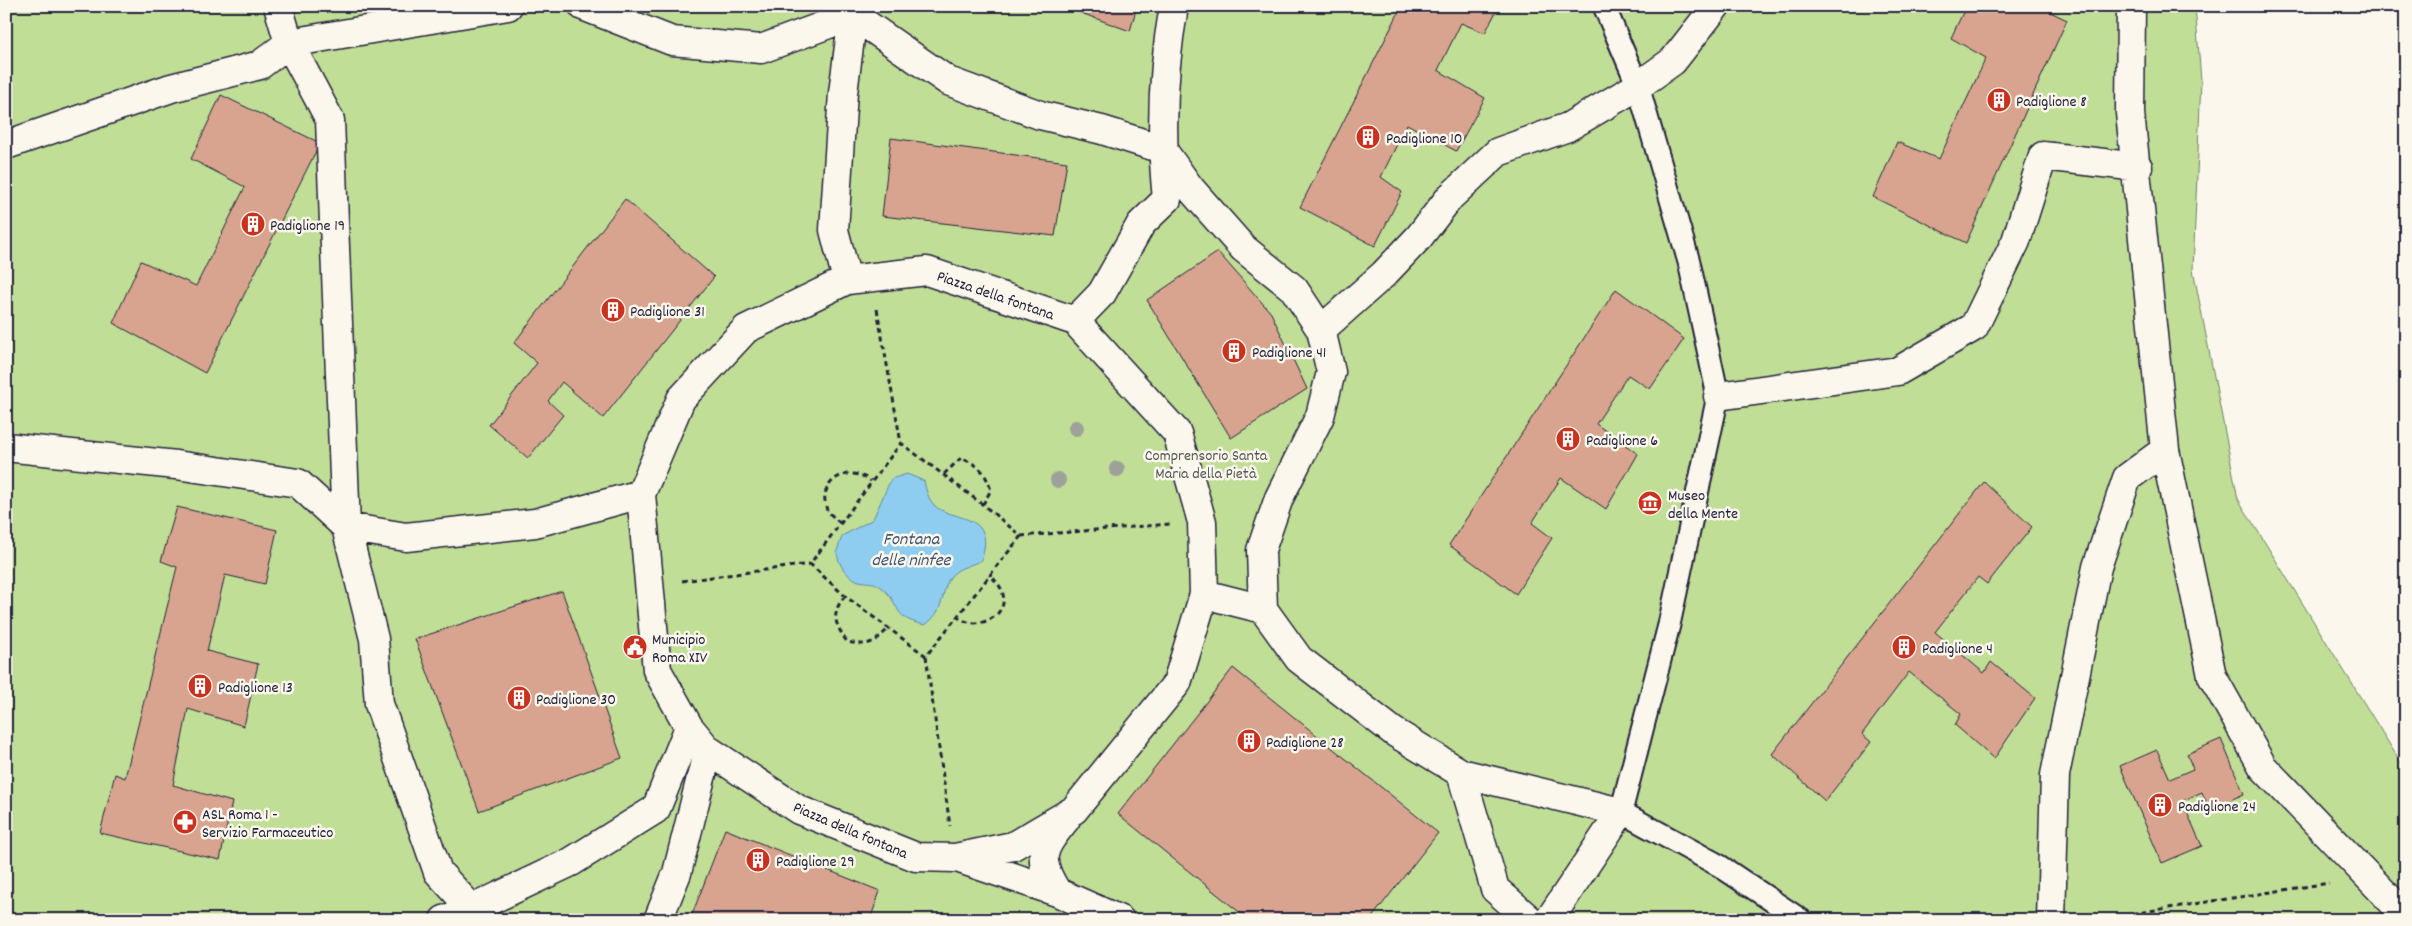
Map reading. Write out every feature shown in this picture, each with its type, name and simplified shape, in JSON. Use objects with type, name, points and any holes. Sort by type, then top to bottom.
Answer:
[{"type":"street","points":[[278,6],[289,43],[330,120],[346,527],[374,639],[379,704],[438,872],[478,914]]},
{"type":"street","points":[[6,145],[171,88],[260,65],[289,43],[508,6]]},
{"type":"street","points":[[583,6],[672,42],[761,49],[851,10]]},
{"type":"street","points":[[1075,320],[1102,293],[1141,224],[1167,199],[1162,148],[1163,83],[1174,6]]},
{"type":"street","points":[[1320,330],[1384,274],[1419,236],[1450,197],[1498,152],[1568,127],[1638,86],[1673,61],[1716,6]]},
{"type":"street","points":[[2131,6],[2130,114],[2138,167],[2142,238],[2165,450],[2212,676],[2263,767],[2406,916]]},
{"type":"street","points":[[851,10],[948,81],[1040,115],[1102,130],[1162,148],[1190,188],[1243,248],[1294,289],[1320,330],[1331,372],[1320,416],[1279,498],[1261,550],[1263,609],[1299,659],[1394,732],[1461,774],[1622,812],[1549,920]]},
{"type":"street","points":[[851,10],[843,93],[834,230],[859,279]]},
{"type":"street","points":[[1718,396],[1898,371],[1974,328],[2016,241],[2043,156],[2138,167]]},
{"type":"street","name":"Piazza della fontana","points":[[927,271],[1075,320],[1177,433],[1202,522],[1204,594],[1177,683],[1074,810],[1012,846],[955,858],[916,857],[799,810],[708,750],[689,727],[657,670],[641,494],[681,399],[746,329],[859,279],[927,271]]},
{"type":"street","points":[[6,447],[176,464],[298,483],[346,527],[406,537],[535,523],[641,494]]},
{"type":"street","points":[[2051,920],[2055,774],[2097,567],[2127,478],[2165,450]]},
{"type":"street","points":[[1204,594],[1263,609]]},
{"type":"street","points":[[444,920],[478,914],[571,862],[656,809],[689,727]]},
{"type":"street","points":[[658,920],[677,872],[708,750]]},
{"type":"street","points":[[1461,774],[1495,889],[1530,920]]},
{"type":"street","points":[[1057,892],[1048,877],[1044,860],[1046,843],[1074,810]]},
{"type":"street","points":[[955,858],[1057,892],[1120,920]]},
{"type":"lane","points":[[1604,6],[1638,86],[1689,262],[1718,396],[1669,625],[1622,812],[1720,866],[1801,920]]},
{"type":"path","points":[[859,279],[901,443],[944,474],[1021,536],[1202,522]]},
{"type":"path","points":[[649,585],[810,564],[871,480],[901,443]]},
{"type":"path","points":[[944,474],[961,458],[974,464],[985,473],[991,490],[982,504]]},
{"type":"path","points":[[840,523],[827,510],[825,495],[834,479],[851,472],[864,475],[871,480]]},
{"type":"path","points":[[955,858],[926,656],[1021,536]]},
{"type":"path","points":[[810,564],[845,596],[926,656]]},
{"type":"path","points":[[956,616],[973,623],[991,620],[1000,612],[1004,596],[1000,584],[989,575]]},
{"type":"path","points":[[845,596],[837,606],[836,615],[837,627],[847,642],[864,645],[874,642],[888,629]]},
{"type":"path","points":[[2130,920],[2130,914],[2367,877]]},
{"type":"green space","name":"Comprensorio Santa Maria della Pietà","points":[[6,6],[2195,6],[2201,80],[2193,269],[2238,499],[2406,771],[2406,920],[6,920]]},
{"type":"water","name":"Fontana delle ninfee","points":[[907,474],[924,481],[929,497],[935,506],[948,513],[970,520],[981,529],[985,539],[982,560],[953,574],[946,586],[937,612],[925,625],[906,619],[901,615],[888,594],[878,585],[859,581],[851,577],[837,556],[842,536],[873,519],[891,479]]},
{"type":"building","points":[[1062,6],[1137,6],[1130,31]]},
{"type":"building","name":"Padiglione 10","points":[[1402,6],[1499,6],[1485,33],[1461,23],[1438,70],[1485,98],[1456,151],[1407,124],[1381,177],[1402,192],[1375,246],[1300,207]]},
{"type":"building","name":"Padiglione 8","points":[[1966,6],[2038,6],[2067,20],[1966,243],[1873,197],[1897,142],[1939,159],[1986,58],[1951,38]]},
{"type":"building","name":"Padiglione 19","points":[[221,95],[320,143],[205,373],[113,323],[141,261],[196,286],[245,187],[191,159]]},
{"type":"building","points":[[891,138],[1067,162],[1055,236],[882,216]]},
{"type":"building","name":"Padiglione 31","points":[[625,199],[714,277],[603,418],[562,382],[548,401],[563,415],[528,458],[489,425],[537,363],[514,343]]},
{"type":"building","name":"Padiglione 41","points":[[1218,252],[1271,313],[1307,389],[1231,438],[1147,300]]},
{"type":"building","name":"Padiglione 6","points":[[1616,289],[1684,339],[1650,389],[1628,375],[1596,424],[1638,454],[1606,509],[1561,478],[1532,523],[1552,538],[1516,594],[1449,545]]},
{"type":"building","name":"Padiglione 4","points":[[1984,482],[2032,527],[1987,584],[1978,577],[1935,632],[1984,673],[1991,662],[2035,698],[1994,759],[1955,725],[1961,714],[1909,672],[1862,734],[1871,742],[1825,801],[1772,754]]},
{"type":"building","name":"Padiglione 13","points":[[177,507],[277,530],[265,584],[225,575],[207,651],[258,664],[244,726],[188,709],[173,785],[232,802],[220,860],[100,833],[115,774],[125,778],[177,567],[161,561]]},
{"type":"building","name":"Padiglione 30","points":[[562,591],[622,758],[479,811],[415,639]]},
{"type":"building","name":"Padiglione 28","points":[[1233,668],[1438,833],[1370,920],[1249,920],[1118,814]]},
{"type":"building","name":"Padiglione 24","points":[[2221,739],[2244,794],[2209,809],[2202,792],[2182,801],[2202,846],[2162,863],[2120,766],[2157,750],[2170,779],[2193,769],[2187,754]]},
{"type":"building","name":"Padiglione 29","points":[[725,829],[880,891],[870,920],[690,920]]},
{"type":"place","name":"Padiglione 8","points":[[1999,100]]},
{"type":"place","name":"Padiglione 10","points":[[1368,137]]},
{"type":"place","name":"Padiglione 19","points":[[253,224]]},
{"type":"place","name":"Padiglione 31","points":[[613,310]]},
{"type":"place","name":"Padiglione 41","points":[[1234,351]]},
{"type":"place","name":"Padiglione 6","points":[[1568,439]]},
{"type":"place","name":"Museo della Mente","points":[[1650,503]]},
{"type":"place","name":"Municipio Roma XIV","points":[[635,647]]},
{"type":"place","name":"Padiglione 4","points":[[1904,647]]},
{"type":"place","name":"Padiglione 13","points":[[200,686]]},
{"type":"place","name":"Padiglione 30","points":[[519,698]]},
{"type":"place","name":"Padiglione 28","points":[[1249,741]]},
{"type":"place","name":"Padiglione 24","points":[[2160,805]]},
{"type":"place","name":"ASL Roma 1 - Servizio Farmaceutico","points":[[185,822]]},
{"type":"place","name":"Padiglione 29","points":[[758,860]]}]
